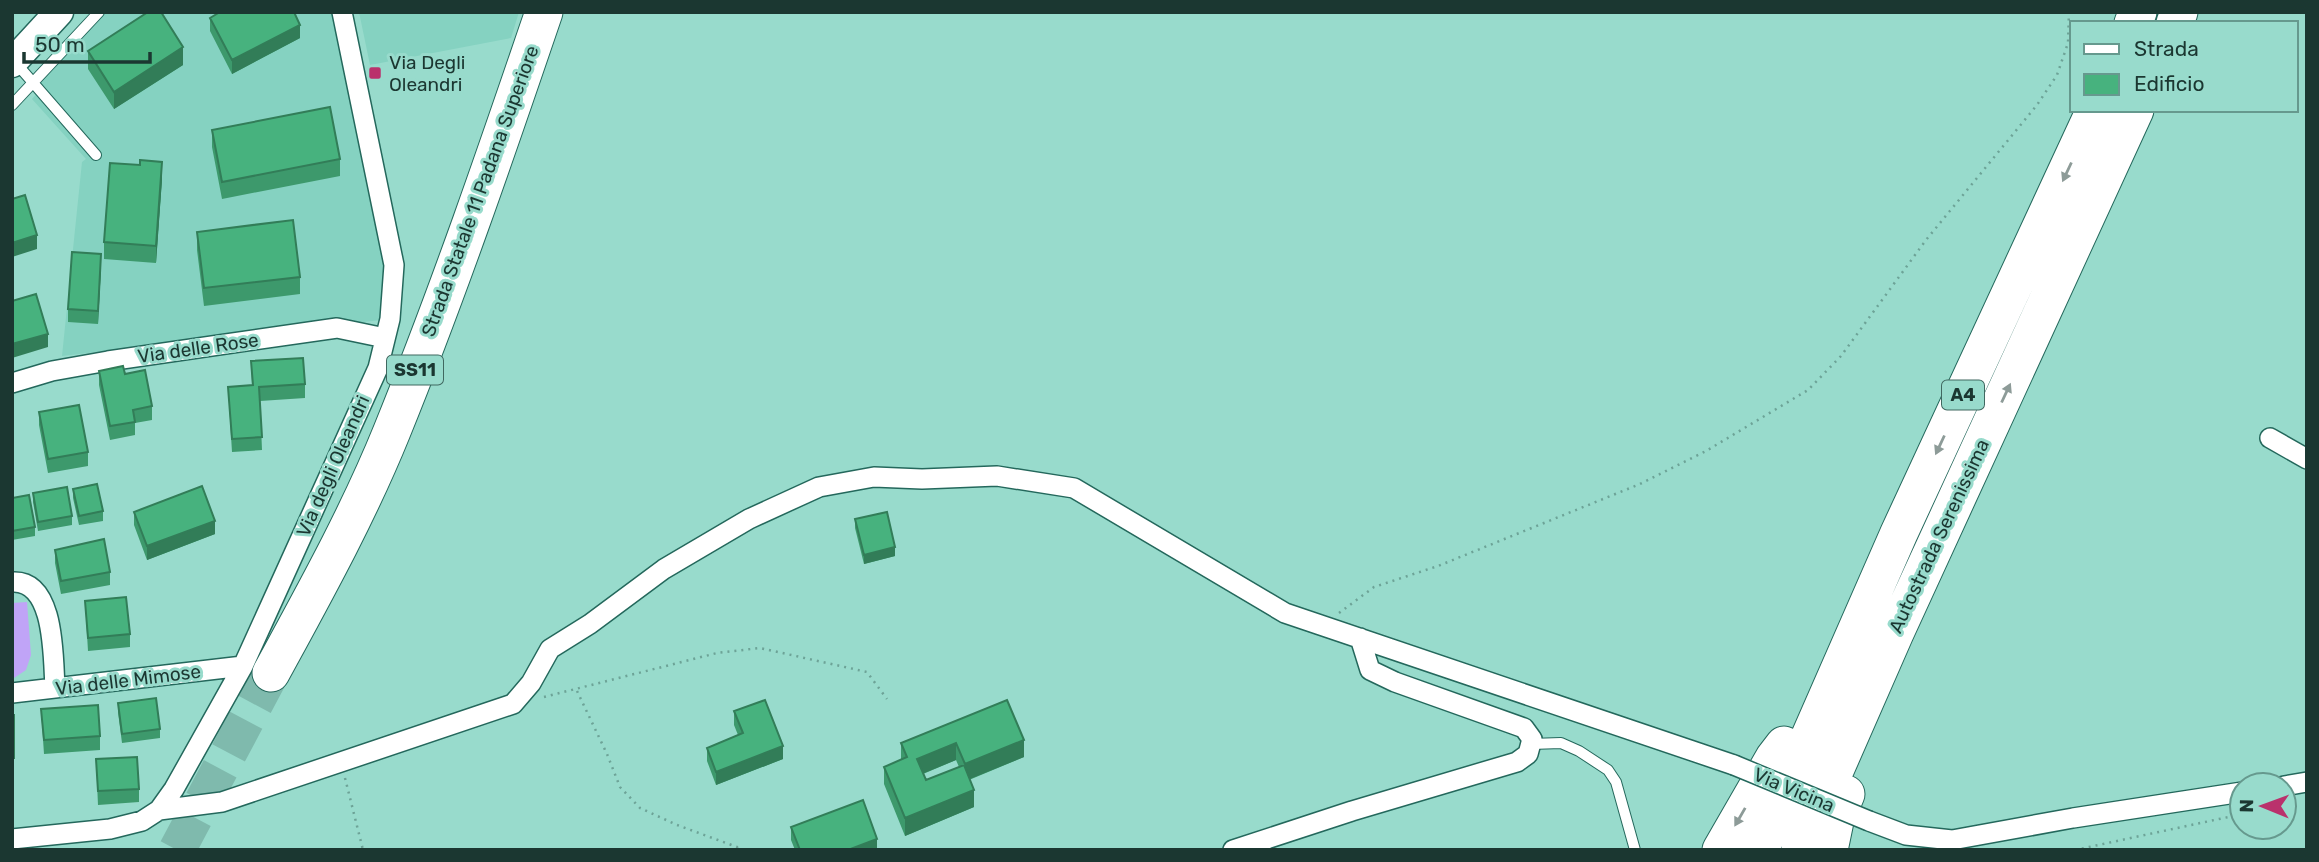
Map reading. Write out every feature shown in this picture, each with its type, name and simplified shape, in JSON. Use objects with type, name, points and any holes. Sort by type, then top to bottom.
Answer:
[{"type":"highway","name":"Strada Statale 11 Padana Superiore","points":[[257,669],[335,554],[392,432],[475,216],[542,12]]},
{"type":"highway","name":"Autostrada Serenissima","points":[[1760,850],[1833,680],[2094,112]]},
{"type":"highway","name":"Autostrada Serenissima","points":[[1800,850],[1895,633],[2134,112]]},
{"type":"highway","points":[[1829,850],[1835,821],[1867,738],[1895,633]]},
{"type":"highway","points":[[1721,850],[1774,758],[1833,680]]},
{"type":"street","points":[[13,62],[59,12]]},
{"type":"street","name":"Via degli Oleandri","points":[[159,810],[257,669],[378,368],[386,338],[394,265],[342,12]]},
{"type":"street","name":"Via delle Rose","points":[[12,383],[52,370],[337,328],[386,338]]},
{"type":"street","points":[[2270,438],[2307,459]]},
{"type":"street","name":"Via Vicina","points":[[513,704],[531,683],[550,649],[590,624],[664,569],[748,519],[819,487],[874,477],[997,476],[1074,488],[1285,613],[1734,765],[1906,835],[1952,840],[2228,794]]},
{"type":"street","points":[[12,582],[19,582],[34,591],[49,617],[55,688]]},
{"type":"street","points":[[1233,850],[1517,762],[1528,754],[1532,739],[1524,728],[1395,682],[1370,670],[1360,638]]},
{"type":"street","name":"Via delle Mimose","points":[[12,693],[257,669]]},
{"type":"street","points":[[12,839],[110,829],[142,821],[159,810],[222,803],[513,704]]},
{"type":"lane","points":[[12,105],[99,12]]},
{"type":"lane","points":[[13,62],[35,83],[96,155]]},
{"type":"lane","points":[[1531,744],[1561,743],[1608,770],[1616,782],[1635,850]]},
{"type":"path","points":[[1322,625],[1374,587],[1438,566],[1640,484],[1706,451],[1808,390],[1841,356],[1933,230],[2037,105],[2057,75],[2068,43],[2069,12]]},
{"type":"path","points":[[513,704],[577,691],[717,653],[760,648],[867,671],[887,699]]},
{"type":"path","points":[[577,691],[620,787],[640,808],[737,847],[738,850]]},
{"type":"path","points":[[340,762],[363,850]]},
{"type":"path","points":[[2075,850],[2228,817]]},
{"type":"shaded area","points":[[99,12],[342,12],[394,265],[390,319],[62,356],[82,162],[86,159],[32,99],[40,90],[35,83]]},
{"type":"shaded area","points":[[359,12],[519,12],[511,38],[370,65]]},
{"type":"shaded area","points":[[27,602],[31,655],[26,670],[14,678],[12,603]]},
{"type":"building","points":[[148,12],[161,12],[183,47],[114,92],[88,51]]},
{"type":"building","points":[[220,12],[294,12],[300,25],[232,60],[210,18]]},
{"type":"building","points":[[330,107],[340,159],[222,182],[212,130]]},
{"type":"building","points":[[140,160],[162,162],[156,246],[104,242],[110,163],[140,165]]},
{"type":"building","points":[[25,195],[37,235],[12,243],[12,199]]},
{"type":"building","points":[[293,220],[300,277],[204,288],[197,232]]},
{"type":"building","points":[[72,252],[101,254],[98,311],[68,309]]},
{"type":"building","points":[[36,294],[48,334],[12,344],[12,301]]},
{"type":"building","points":[[303,358],[305,384],[259,387],[262,437],[232,439],[228,387],[253,385],[251,361]]},
{"type":"building","points":[[123,366],[125,374],[145,370],[152,406],[133,410],[135,422],[110,426],[99,371]]},
{"type":"building","points":[[79,405],[88,452],[48,459],[39,412]]},
{"type":"building","points":[[97,484],[103,511],[79,516],[73,489]]},
{"type":"building","points":[[202,486],[215,521],[147,546],[134,512]]},
{"type":"building","points":[[67,487],[72,516],[38,522],[33,493]]},
{"type":"building","points":[[29,495],[35,527],[12,531],[12,498]]},
{"type":"building","points":[[887,512],[895,547],[864,555],[855,519]]},
{"type":"building","points":[[104,539],[110,572],[61,581],[55,550]]},
{"type":"building","points":[[126,597],[130,634],[88,638],[85,601]]},
{"type":"building","points":[[156,698],[160,729],[122,734],[118,703]]},
{"type":"building","points":[[765,700],[783,746],[716,772],[707,748],[743,733],[734,711]]},
{"type":"building","points":[[1007,700],[1024,740],[965,764],[956,743],[917,759],[926,780],[964,765],[974,790],[905,818],[884,767],[907,757],[901,743]]},
{"type":"building","points":[[98,705],[100,736],[44,740],[41,709]]},
{"type":"building","points":[[14,715],[14,758],[12,758]]},
{"type":"building","points":[[137,757],[139,789],[98,791],[96,759]]},
{"type":"building","points":[[863,800],[877,839],[848,850],[800,850],[791,827]]},
{"type":"tunnel","points":[[177,850],[271,673]]},
{"type":"place","name":"Via Degli Oleandri","points":[[375,73]]}]
